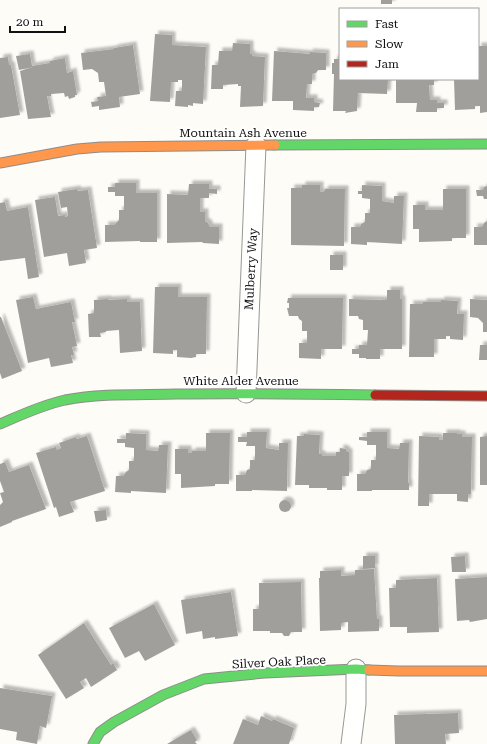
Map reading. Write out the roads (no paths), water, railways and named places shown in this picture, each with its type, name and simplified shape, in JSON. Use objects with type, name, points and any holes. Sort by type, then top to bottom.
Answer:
[{"type":"street","name":"Mountain Ash Avenue","points":[[0,163],[77,149],[101,147],[487,144]]},
{"type":"street","name":"Mulberry Way","points":[[246,393],[256,145]]},
{"type":"street","name":"White Alder Avenue","points":[[0,424],[37,408],[66,400],[128,394],[246,393],[487,396]]},
{"type":"street","name":"Silver Oak Place","points":[[93,744],[100,732],[114,722],[163,695],[204,679],[266,673],[356,669],[399,671],[487,671]]},
{"type":"street","points":[[351,744],[356,704],[356,669]]}]
